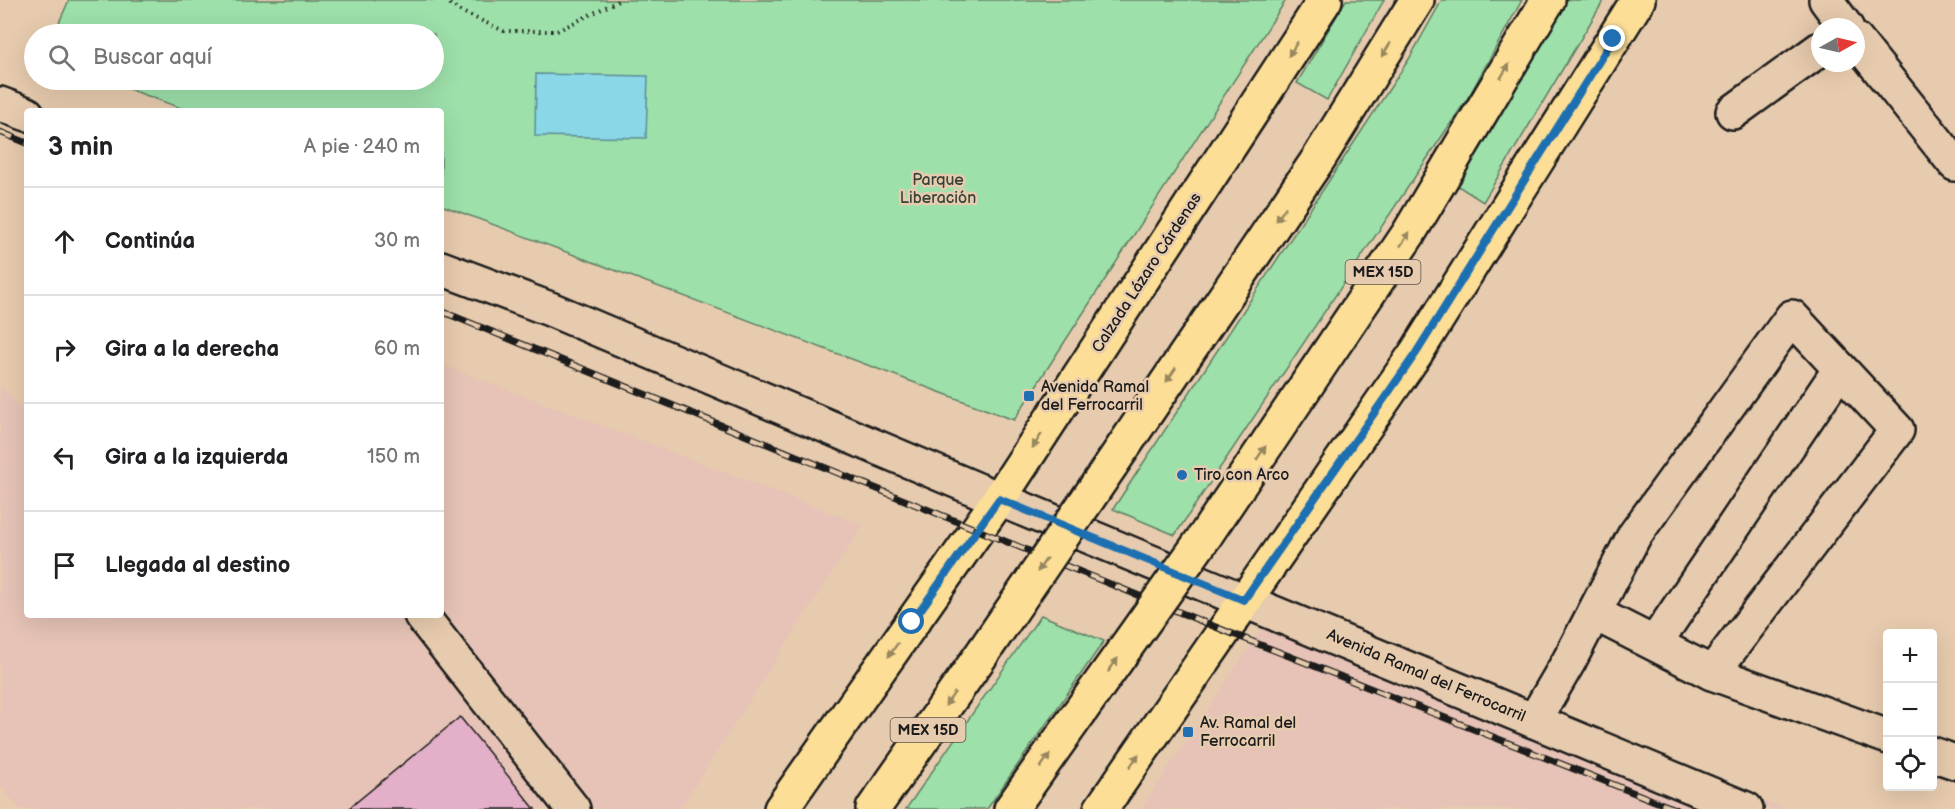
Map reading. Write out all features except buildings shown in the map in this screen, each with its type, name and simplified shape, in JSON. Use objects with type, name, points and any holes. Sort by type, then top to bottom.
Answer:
[{"type":"main road","name":"Calzada Lázaro Cárdenas","points":[[781,809],[999,499],[1325,0]]},
{"type":"main road","name":"MEX 15D","points":[[873,809],[984,651],[1319,158],[1417,0]]},
{"type":"main road","name":"MEX 15D","points":[[1011,809],[1205,536],[1409,233],[1548,0]]},
{"type":"main road","points":[[1101,809],[1416,353],[1638,0]]},
{"type":"street","points":[[1826,0],[1839,18]]},
{"type":"street","points":[[1865,51],[1955,164]]},
{"type":"street","points":[[1733,112],[1811,56]]},
{"type":"street","points":[[0,104],[24,113]]},
{"type":"street","name":"Avenida Ramal del Ferrocarril","points":[[444,269],[561,314],[999,499],[1746,809]]},
{"type":"street","points":[[1534,721],[1569,661],[1634,536],[1792,317],[1897,430],[1712,673]]},
{"type":"street","points":[[1655,643],[1840,369]]},
{"type":"street","points":[[1594,613],[1712,673],[1883,736]]},
{"type":"street","points":[[423,618],[573,809]]},
{"type":"street","points":[[1937,756],[1955,762]]},
{"type":"path","points":[[445,0],[460,11],[504,31],[557,31],[620,0]]},
{"type":"shaded area","points":[[444,365],[863,525],[680,809],[20,809],[0,786],[0,384],[24,412],[24,618],[444,618]]},
{"type":"shaded area","points":[[1272,613],[1786,809],[1141,809]]},
{"type":"green space","name":"Parque Liberación","points":[[69,0],[1286,0],[1014,420],[444,206],[444,108],[181,108],[131,90],[444,90],[444,24],[58,24]]},
{"type":"green space","points":[[1346,0],[1384,0],[1327,100],[1297,83]]},
{"type":"green space","points":[[1442,0],[1522,0],[1469,96],[1175,535],[1113,509],[1409,59]]},
{"type":"green space","points":[[1566,0],[1604,0],[1483,202],[1458,186]]},
{"type":"green space","points":[[1041,615],[1104,641],[987,809],[906,809]]},
{"type":"water","points":[[536,74],[648,76],[646,138],[535,136]]},
{"type":"railway","points":[[0,132],[24,142]]},
{"type":"railway","points":[[444,312],[1223,630],[1675,809]]},
{"type":"place","name":"Avenida Ramal del Ferrocarril","points":[[1029,396]]},
{"type":"place","name":"Tiro con Arco","points":[[1182,475]]},
{"type":"place","name":"Av. Ramal del Ferrocarril","points":[[1188,732]]},
{"type":"route","points":[[912,622],[999,499],[1244,600],[1416,353],[1613,39]]}]
